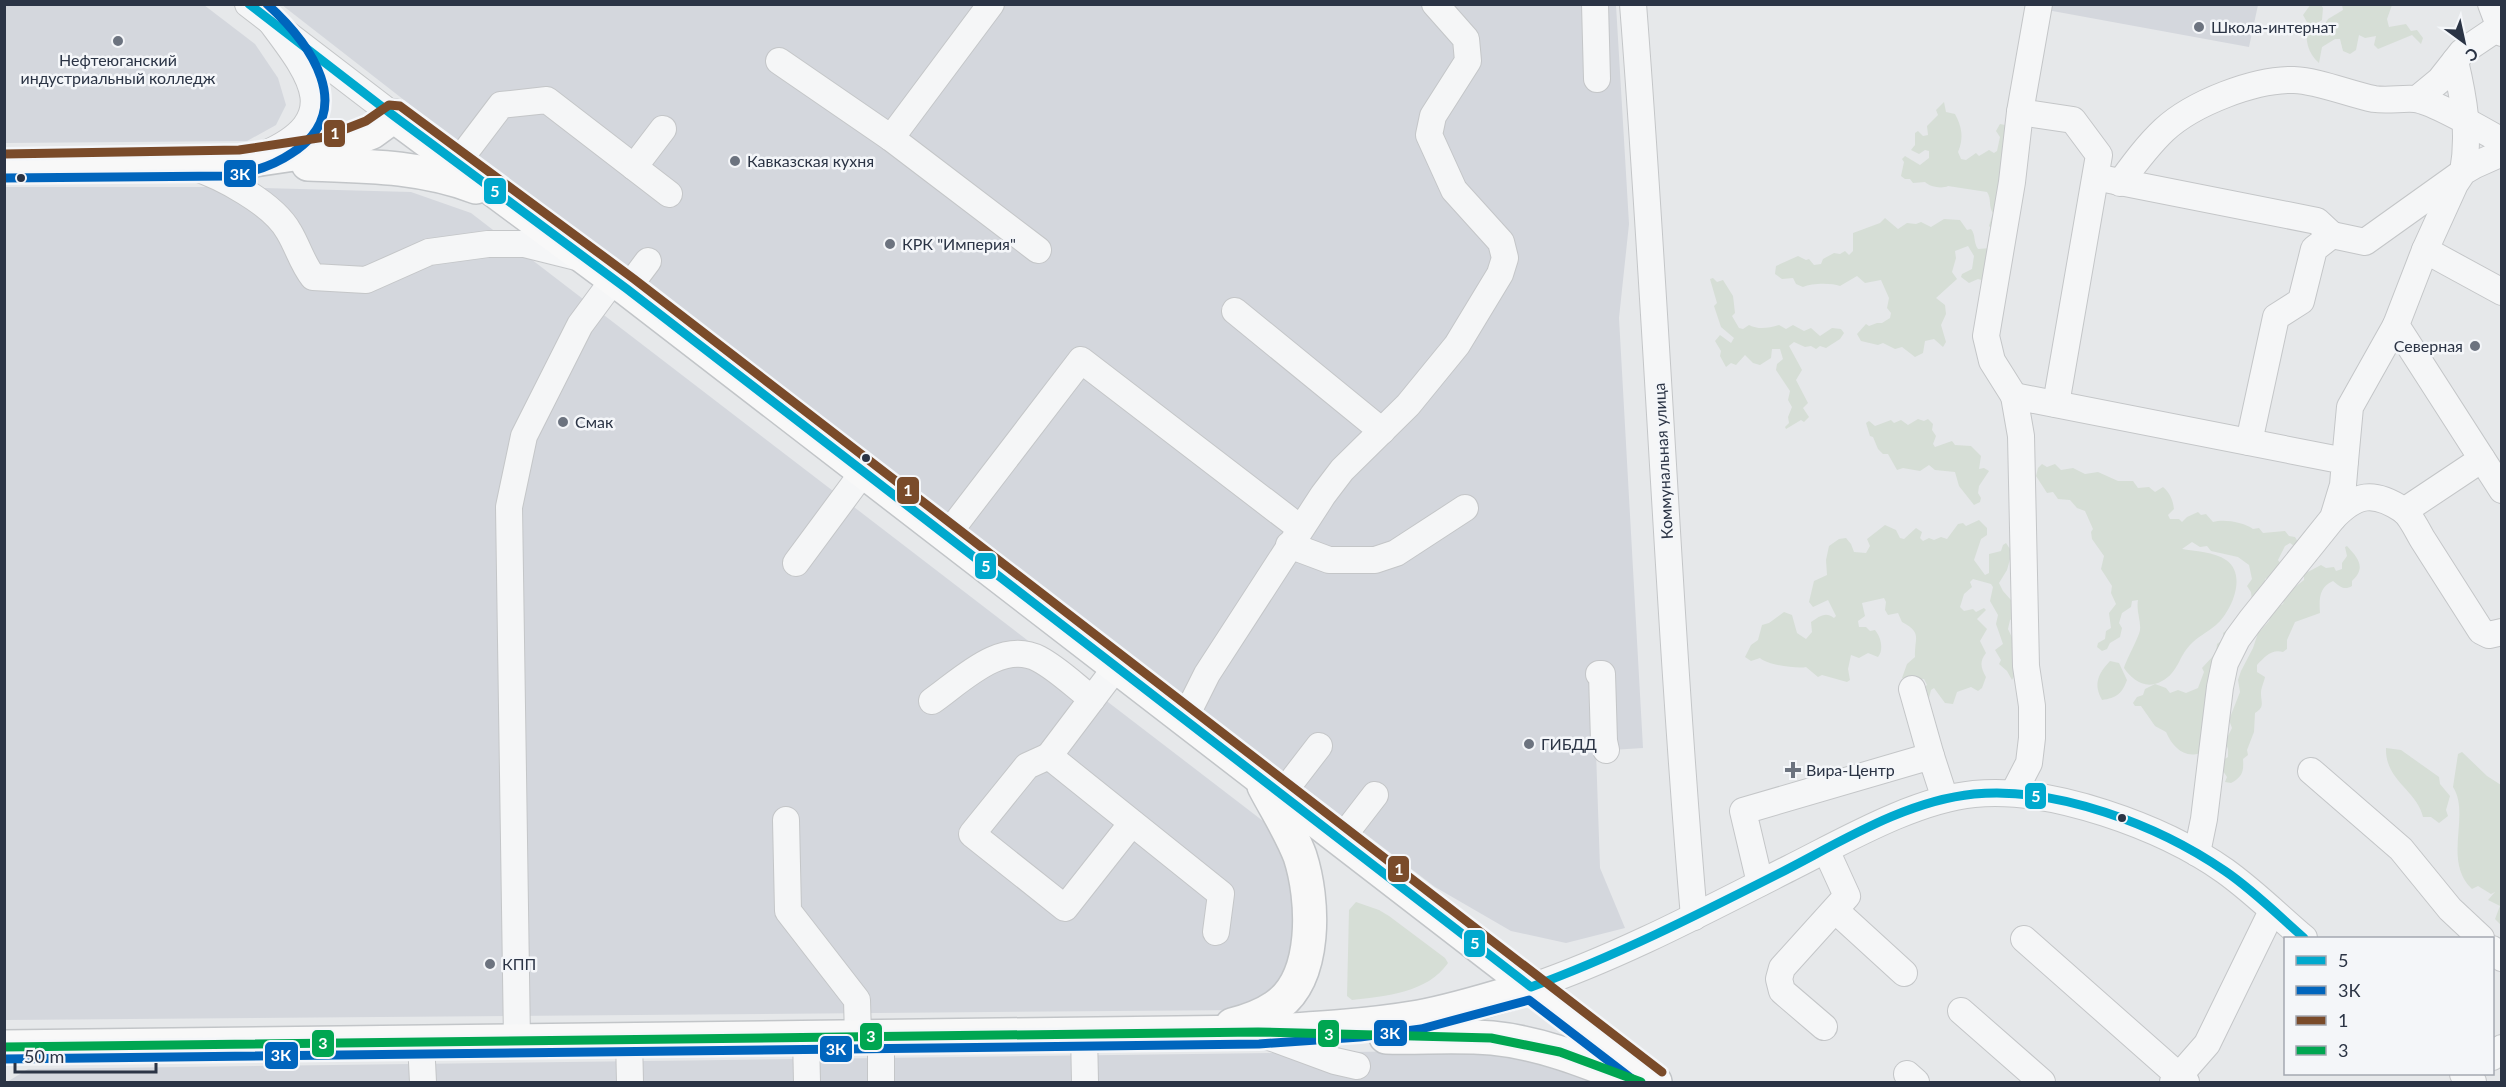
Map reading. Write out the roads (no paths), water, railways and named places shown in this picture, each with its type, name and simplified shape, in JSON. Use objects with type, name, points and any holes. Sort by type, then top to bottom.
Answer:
[{"type":"main road","points":[[240,162],[328,149],[372,132],[394,116],[611,277],[864,471],[1655,1083]]},
{"type":"main road","points":[[4,165],[240,162],[381,166],[422,171],[460,181],[504,197]]},
{"type":"main road","points":[[1200,1032],[1249,1021],[1276,1007],[1292,990],[1301,972],[1308,947],[1310,908],[1306,879],[1299,854],[1270,784]]},
{"type":"main road","points":[[1258,1032],[1370,1024],[1421,1017],[1469,1006],[1531,987]]},
{"type":"main road","points":[[4,1047],[1258,1032],[1491,1038],[1560,1052],[1641,1083]]},
{"type":"street","points":[[249,4],[394,116]]},
{"type":"street","points":[[891,138],[991,4]]},
{"type":"street","points":[[1185,718],[1207,674],[1295,536],[1342,470],[1408,405],[1457,345],[1500,274],[1505,258],[1501,242],[1454,190],[1429,135],[1433,116],[1468,61],[1466,39],[1435,4]]},
{"type":"street","points":[[1594,4],[1597,79]]},
{"type":"street","name":"Коммунальная улица","points":[[1633,4],[1649,200],[1680,748],[1680,821],[1694,917]]},
{"type":"street","points":[[2014,792],[2029,763],[2032,738],[2032,706],[2026,666],[2021,436],[2014,396],[1992,361],[1986,336],[2039,4]]},
{"type":"street","points":[[240,162],[278,148],[296,136],[308,122],[314,103],[312,86],[305,68],[271,22]]},
{"type":"street","points":[[2417,99],[2440,80],[2462,52],[2497,22]]},
{"type":"street","points":[[779,61],[891,138],[1038,250]]},
{"type":"street","points":[[2333,518],[2343,485],[2350,407],[2396,325],[2425,250],[2455,184],[2463,172],[2468,148],[2467,122],[2455,61]]},
{"type":"street","points":[[2120,183],[2148,146],[2166,128],[2200,106],[2263,83],[2295,80],[2376,99],[2417,99],[2502,141]]},
{"type":"street","points":[[457,163],[501,105],[547,100],[669,194]]},
{"type":"street","points":[[2020,112],[2073,120],[2099,155],[2056,404]]},
{"type":"street","points":[[634,167],[663,129]]},
{"type":"street","points":[[2096,177],[2317,221],[2332,236],[2365,242],[2463,172],[2502,153]]},
{"type":"street","points":[[182,163],[218,176],[250,195],[277,217],[289,231],[306,268],[313,277],[366,280],[429,252],[488,244],[529,245],[611,277]]},
{"type":"street","points":[[2249,442],[2276,317],[2301,301],[2314,249],[2332,236]]},
{"type":"street","points":[[2425,250],[2502,291]]},
{"type":"street","points":[[517,1041],[509,507],[524,436],[580,325],[611,277],[648,261]]},
{"type":"street","points":[[1235,312],[1382,431]]},
{"type":"street","points":[[2396,325],[2502,490]]},
{"type":"street","points":[[947,535],[1014,461],[1081,360],[1295,536],[1329,560],[1375,560],[1396,553],[1465,508]]},
{"type":"street","points":[[2014,396],[2345,461]]},
{"type":"street","points":[[2404,510],[2482,459]]},
{"type":"street","points":[[796,563],[864,471]]},
{"type":"street","points":[[2196,853],[2204,819],[2225,663],[2237,639],[2251,620],[2333,518],[2354,499],[2364,497],[2380,500],[2404,510],[2481,631],[2489,635],[2502,632]]},
{"type":"street","points":[[932,701],[990,660],[1009,654],[1025,654],[1040,659],[1092,699]]},
{"type":"street","points":[[1117,666],[1049,756],[1027,765],[972,834],[1065,908],[1132,823]]},
{"type":"street","points":[[1599,674],[1602,674],[1606,750]]},
{"type":"street","points":[[1912,689],[1944,799]]},
{"type":"street","points":[[1270,784],[1319,746]]},
{"type":"street","points":[[1049,756],[1221,894],[1216,932]]},
{"type":"street","points":[[1760,883],[1743,811],[1931,756]]},
{"type":"street","points":[[2311,771],[2401,849],[2450,909],[2479,937]]},
{"type":"street","points":[[1531,987],[1598,962],[1694,917],[1881,823],[1944,799],[1973,794],[2014,792],[2092,810],[2164,837],[2226,872],[2302,937]]},
{"type":"street","points":[[1341,839],[1375,795]]},
{"type":"street","points":[[786,820],[788,911],[857,1000],[870,1036],[881,1083]]},
{"type":"street","points":[[1824,1027],[1782,991],[1779,980],[1782,968],[1847,896],[1826,849]]},
{"type":"street","points":[[1834,910],[1905,973]]},
{"type":"street","points":[[2024,939],[2179,1080],[2207,1044],[2272,911]]},
{"type":"street","points":[[1961,1011],[2042,1083]]},
{"type":"street","points":[[1258,1032],[1335,1061],[1357,1066]]},
{"type":"street","points":[[1084,1034],[1085,1083]]},
{"type":"street","points":[[806,1037],[807,1083]]},
{"type":"street","points":[[629,1040],[630,1083]]},
{"type":"street","points":[[421,1042],[423,1083]]},
{"type":"place","name":"Школа-интернат","points":[[2199,27]]},
{"type":"place","name":"Нефтеюганский индустриальный колледж","points":[[118,41]]},
{"type":"place","name":"Кавказская кухня","points":[[735,161]]},
{"type":"place","name":"КРК \"Империя\"","points":[[890,244]]},
{"type":"place","name":"Северная","points":[[2475,346]]},
{"type":"place","name":"Смак","points":[[563,422]]},
{"type":"place","name":"ГИБДД","points":[[1529,744]]},
{"type":"place","name":"Вира-Центр","points":[[1793,770]]},
{"type":"place","name":"КПП","points":[[490,964]]}]
